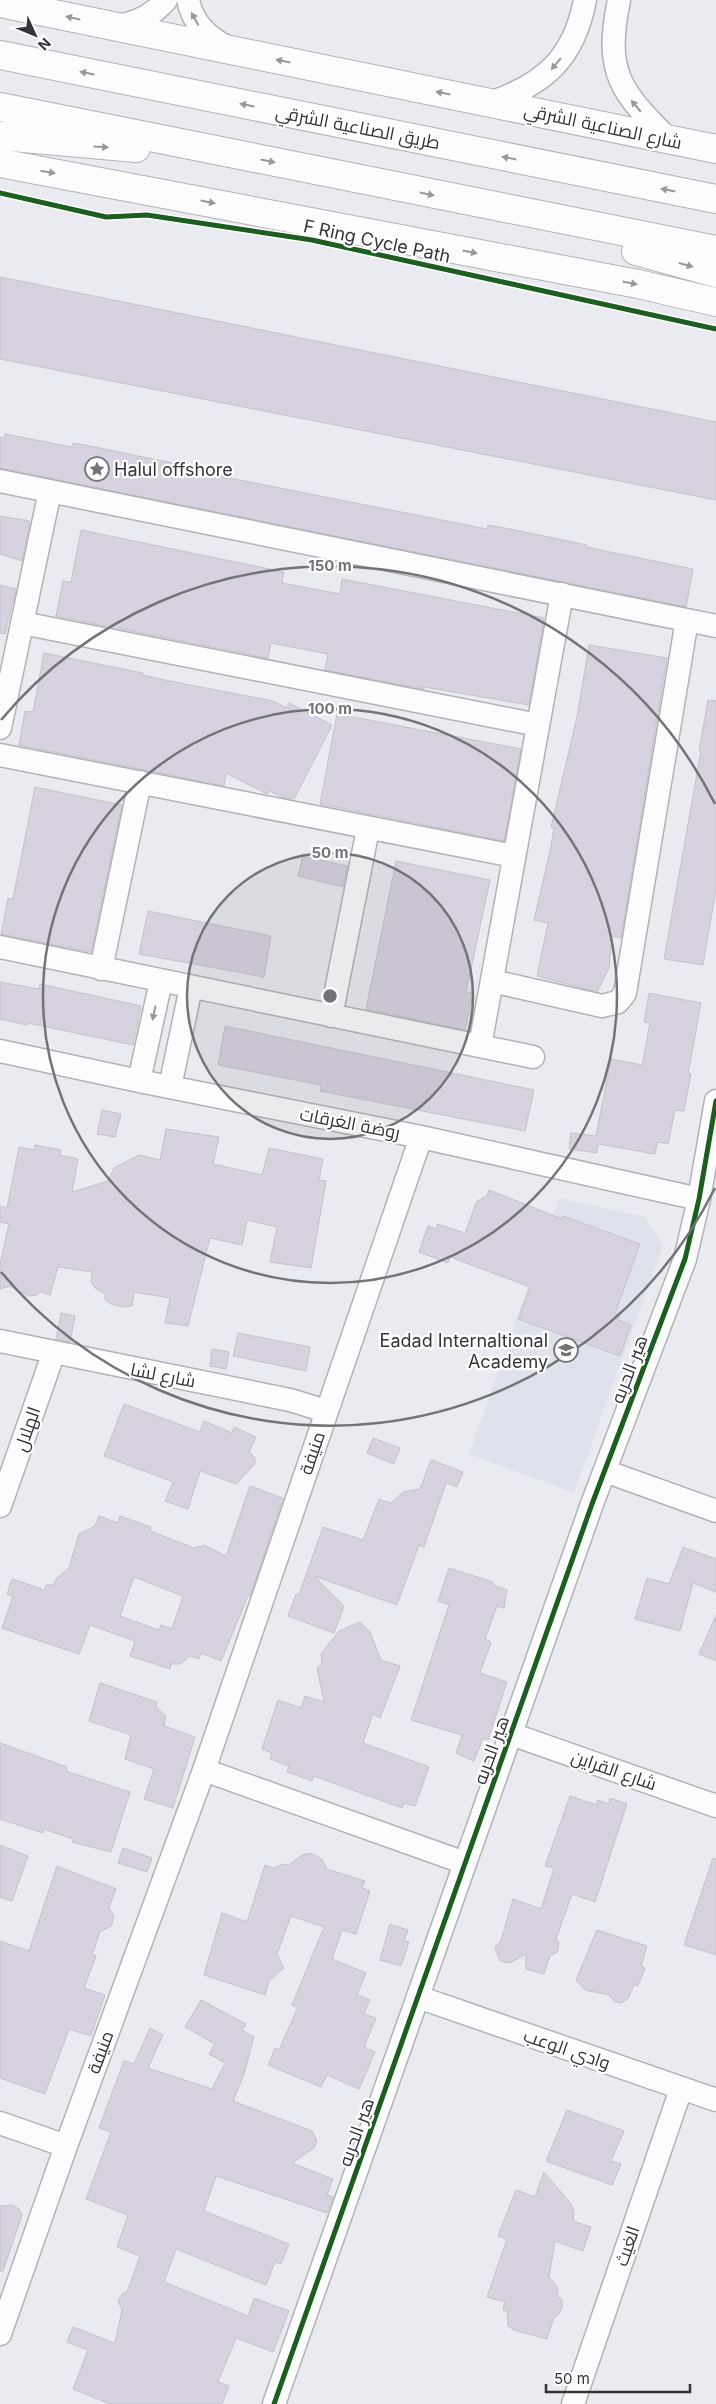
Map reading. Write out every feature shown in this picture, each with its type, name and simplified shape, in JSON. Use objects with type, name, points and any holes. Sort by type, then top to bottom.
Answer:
[{"type":"main road","points":[[0,3],[490,103]]},
{"type":"main road","name":"طريق الصناعية الشرقي","points":[[0,55],[716,200]]},
{"type":"main road","name":"شارع الصناعية الشرقي","points":[[490,103],[716,149]]},
{"type":"main road","points":[[0,107],[488,206],[716,250]]},
{"type":"main road","points":[[0,136],[89,146],[220,151]]},
{"type":"main road","points":[[0,163],[638,284],[716,302]]},
{"type":"main road","points":[[488,206],[716,273]]},
{"type":"street","points":[[109,26],[131,24],[145,18],[166,0]]},
{"type":"street","points":[[188,0],[191,14],[202,29],[211,38],[237,52]]},
{"type":"street","points":[[490,103],[517,94],[535,84],[554,68],[570,47],[581,23],[585,0]]},
{"type":"street","points":[[619,0],[612,32],[613,50],[621,84],[632,102],[670,141]]},
{"type":"street","points":[[0,481],[716,626]]},
{"type":"street","points":[[0,728],[50,491]]},
{"type":"street","points":[[480,1046],[562,594]]},
{"type":"street","points":[[492,981],[602,1006],[618,1002],[625,993],[687,620]]},
{"type":"street","points":[[22,623],[538,724]]},
{"type":"street","points":[[0,754],[368,829],[514,856]]},
{"type":"street","points":[[101,969],[140,782]]},
{"type":"street","points":[[331,1016],[368,829]]},
{"type":"street","points":[[0,947],[533,1057]]},
{"type":"street","points":[[139,1081],[161,981]]},
{"type":"street","points":[[170,1087],[191,987]]},
{"type":"street","name":"روضة الغرقات","points":[[0,1051],[139,1081],[421,1137],[699,1199]]},
{"type":"street","name":"هير الحربه","points":[[274,2404],[604,1471],[685,1259],[699,1199],[716,1101]]},
{"type":"street","name":"منيفة","points":[[0,2334],[66,2146],[204,1770],[421,1137]]},
{"type":"street","name":"شارع لشا","points":[[0,1341],[290,1400],[326,1411]]},
{"type":"street","name":"الهلال","points":[[0,1506],[54,1352]]},
{"type":"street","points":[[604,1471],[716,1510]]},
{"type":"street","name":"شارع القراين","points":[[511,1734],[716,1806]]},
{"type":"street","points":[[204,1770],[465,1863]]},
{"type":"street","name":"وادي الوعب","points":[[418,1997],[716,2100]]},
{"type":"street","name":"الغيث","points":[[573,2404],[681,2089]]},
{"type":"street","points":[[0,2123],[66,2146]]},
{"type":"shaded area","name":"Eadad Internaltional Academy","points":[[559,1198],[645,1217],[663,1246],[574,1493],[469,1454]]},
{"type":"building","points":[[0,277],[716,422],[716,500],[0,359]]},
{"type":"building","points":[[5,434],[72,447],[73,443],[95,447],[172,463],[171,466],[194,471],[487,529],[488,525],[510,529],[693,569],[686,607],[0,468],[0,437],[4,438]]},
{"type":"building","points":[[0,516],[30,521],[22,561],[0,554]]},
{"type":"building","points":[[81,530],[284,572],[282,583],[340,594],[342,579],[544,618],[529,705],[424,687],[424,689],[325,670],[328,654],[271,643],[268,658],[56,616],[63,581],[71,582]]},
{"type":"building","points":[[0,585],[16,589],[5,634],[0,633]]},
{"type":"building","points":[[589,645],[667,658],[621,938],[612,936],[609,968],[597,992],[537,976],[548,923],[534,920],[550,851],[554,828],[551,827],[577,717]]},
{"type":"building","points":[[44,653],[143,673],[142,675],[170,681],[273,701],[287,708],[289,703],[332,725],[294,799],[280,797],[270,791],[267,794],[226,773],[224,786],[19,745],[25,711],[33,712]]},
{"type":"building","points":[[708,700],[716,701],[716,889],[703,965],[664,959],[701,751],[699,751]]},
{"type":"building","points":[[337,714],[521,749],[504,841],[320,804]]},
{"type":"building","points":[[35,787],[122,805],[91,952],[1,934],[8,898],[13,899]]},
{"type":"building","points":[[303,856],[347,866],[343,887],[298,876]]},
{"type":"building","points":[[396,861],[490,880],[466,992],[473,993],[465,1030],[366,1009]]},
{"type":"building","points":[[148,911],[271,936],[264,977],[139,954]]},
{"type":"building","points":[[0,982],[39,989],[40,984],[141,1006],[133,1045],[0,1019]]},
{"type":"building","points":[[649,993],[701,1003],[688,1074],[691,1074],[684,1111],[675,1110],[668,1144],[657,1142],[655,1154],[598,1144],[597,1153],[569,1149],[571,1133],[596,1136],[611,1059],[642,1065],[650,1023],[644,1022]]},
{"type":"building","points":[[225,1026],[534,1090],[525,1131],[320,1091],[321,1085],[218,1065]]},
{"type":"building","points":[[102,1110],[121,1114],[115,1137],[97,1134]]},
{"type":"building","points":[[166,1129],[219,1137],[213,1164],[262,1175],[269,1148],[323,1159],[319,1180],[326,1181],[311,1268],[270,1262],[277,1227],[247,1220],[242,1245],[210,1238],[188,1326],[165,1323],[170,1298],[134,1292],[132,1306],[123,1307],[111,1304],[105,1300],[105,1294],[95,1288],[91,1282],[92,1272],[58,1267],[50,1295],[40,1292],[37,1295],[29,1296],[9,1286],[0,1289],[0,1264],[9,1224],[0,1222],[0,1206],[7,1208],[19,1147],[34,1150],[35,1145],[61,1150],[60,1155],[78,1159],[72,1192],[108,1181],[114,1168],[139,1155],[160,1160]]},
{"type":"building","points":[[489,1190],[562,1219],[563,1216],[640,1244],[615,1313],[620,1315],[618,1320],[631,1325],[620,1356],[518,1319],[530,1287],[450,1257],[448,1263],[419,1252],[428,1226],[436,1229],[438,1224],[465,1233],[477,1201],[487,1196]]},
{"type":"building","points":[[61,1313],[75,1316],[70,1342],[56,1339]]},
{"type":"building","points":[[238,1333],[310,1347],[306,1371],[233,1356]]},
{"type":"building","points":[[212,1349],[229,1352],[226,1369],[210,1366]]},
{"type":"building","points":[[124,1404],[200,1432],[204,1421],[232,1433],[234,1427],[256,1437],[249,1452],[255,1458],[255,1464],[236,1484],[200,1471],[188,1509],[165,1501],[173,1482],[104,1456]]},
{"type":"building","points":[[373,1438],[400,1448],[394,1464],[367,1453]]},
{"type":"building","points":[[431,1460],[463,1472],[457,1487],[446,1483],[424,1547],[419,1545],[397,1605],[314,1576],[344,1606],[334,1633],[288,1616],[296,1594],[299,1595],[323,1527],[363,1540],[379,1499],[391,1503],[403,1492],[420,1489]]},
{"type":"building","points":[[250,1486],[283,1498],[250,1596],[248,1596],[221,1661],[201,1653],[199,1659],[190,1656],[180,1664],[171,1664],[170,1669],[130,1656],[135,1641],[90,1625],[79,1654],[2,1628],[13,1596],[7,1594],[12,1579],[45,1590],[46,1585],[53,1585],[57,1578],[69,1568],[79,1534],[95,1526],[99,1516],[118,1523],[120,1516],[151,1527],[150,1531],[194,1548],[204,1545],[226,1556]],"holes":[[[134,1577],[183,1596],[172,1629],[161,1625],[159,1630],[120,1616]]]},
{"type":"building","points":[[683,1547],[716,1559],[716,1592],[693,1583],[680,1631],[635,1619],[647,1578],[669,1584]]},
{"type":"building","points":[[449,1568],[493,1582],[493,1585],[507,1590],[504,1608],[497,1606],[485,1639],[491,1642],[480,1673],[507,1682],[488,1740],[483,1738],[474,1761],[456,1753],[462,1735],[411,1720],[449,1605],[438,1601]]},
{"type":"building","points":[[716,1615],[716,1661],[699,1654]]},
{"type":"building","points":[[360,1622],[370,1632],[381,1660],[400,1666],[380,1718],[373,1714],[363,1743],[429,1767],[415,1806],[404,1803],[402,1808],[314,1776],[312,1781],[287,1772],[289,1766],[270,1759],[272,1753],[262,1749],[278,1700],[301,1708],[305,1696],[324,1702],[317,1668],[322,1664],[321,1654],[339,1631]]},
{"type":"building","points":[[100,1683],[157,1702],[156,1707],[166,1716],[164,1726],[195,1737],[173,1808],[144,1799],[154,1769],[125,1759],[131,1735],[89,1721]]},
{"type":"building","points":[[0,1743],[67,1767],[66,1771],[130,1792],[111,1852],[72,1842],[73,1839],[44,1829],[43,1833],[0,1819]]},
{"type":"building","points":[[570,1796],[597,1805],[598,1800],[609,1804],[610,1798],[627,1804],[595,1902],[572,1894],[556,1939],[559,1943],[557,1952],[550,1956],[544,1974],[526,1969],[526,1954],[510,1963],[500,1961],[495,1948],[501,1940],[513,1899],[541,1909],[554,1868],[545,1866]]},
{"type":"building","points":[[0,1845],[28,1856],[12,1901],[0,1897]]},
{"type":"building","points":[[123,1848],[152,1858],[147,1872],[118,1863]]},
{"type":"building","points":[[310,1853],[322,1859],[327,1869],[365,1881],[362,1888],[370,1891],[356,1934],[342,1930],[332,1959],[366,1973],[357,1995],[370,2000],[364,2014],[376,2018],[364,2047],[375,2052],[359,2089],[327,2075],[321,2087],[268,2065],[275,2048],[279,2050],[298,2007],[292,2005],[324,1927],[291,1916],[277,1954],[284,1968],[269,1981],[265,1995],[204,1975],[222,1913],[247,1922],[265,1865],[273,1868],[284,1864],[289,1865],[302,1855]]},
{"type":"building","points":[[713,1858],[716,1859],[716,1955],[684,1945]]},
{"type":"building","points":[[57,1866],[116,1889],[109,1907],[114,1917],[111,1926],[100,1932],[92,1955],[96,1956],[84,1988],[105,1995],[91,2036],[69,2029],[45,2094],[0,2078],[0,1941],[29,1951]]},
{"type":"building","points":[[390,1924],[408,1930],[404,1941],[409,1942],[401,1966],[380,1960]]},
{"type":"building","points":[[597,1930],[647,1946],[641,1966],[645,1968],[638,1986],[634,1985],[628,1999],[621,2003],[615,2002],[609,1995],[585,1990],[576,1980]]},
{"type":"building","points":[[201,2000],[246,2024],[242,2030],[254,2037],[244,2074],[233,2101],[312,2131],[317,2141],[314,2148],[292,2163],[333,2179],[327,2195],[333,2197],[327,2213],[216,2176],[204,2211],[289,2244],[281,2264],[275,2262],[266,2285],[176,2249],[164,2282],[248,2316],[254,2298],[289,2311],[273,2352],[236,2338],[218,2382],[229,2386],[222,2404],[110,2404],[73,2389],[88,2350],[67,2342],[73,2327],[115,2343],[122,2310],[118,2301],[122,2294],[127,2292],[140,2256],[117,2247],[128,2215],[86,2199],[111,2132],[99,2128],[124,2061],[134,2064],[150,2028],[163,2035],[148,2068],[212,2089],[225,2063],[209,2054],[215,2044],[185,2027]]},
{"type":"building","points":[[567,2110],[624,2131],[611,2161],[621,2164],[612,2185],[546,2161]]},
{"type":"building","points":[[544,2172],[571,2204],[574,2212],[573,2221],[591,2227],[583,2251],[555,2241],[549,2277],[558,2288],[557,2297],[562,2299],[562,2308],[558,2315],[554,2317],[547,2339],[514,2330],[508,2326],[507,2311],[503,2310],[505,2302],[487,2297],[507,2239],[498,2236],[516,2190],[535,2197]]},
{"type":"building","points":[[12,2205],[19,2209],[22,2215],[3,2271],[0,2271],[0,2206]]},
{"type":"cycle path","name":"F Ring Cycle Path","points":[[0,193],[106,217],[147,215],[312,240],[716,329]]},
{"type":"cycle path","points":[[274,2404],[592,1504],[685,1259],[699,1199],[716,1101]]},
{"type":"place","name":"Halul offshore","points":[[97,469]]},
{"type":"place","name":"Eadad Internaltional Academy","points":[[566,1350]]}]
